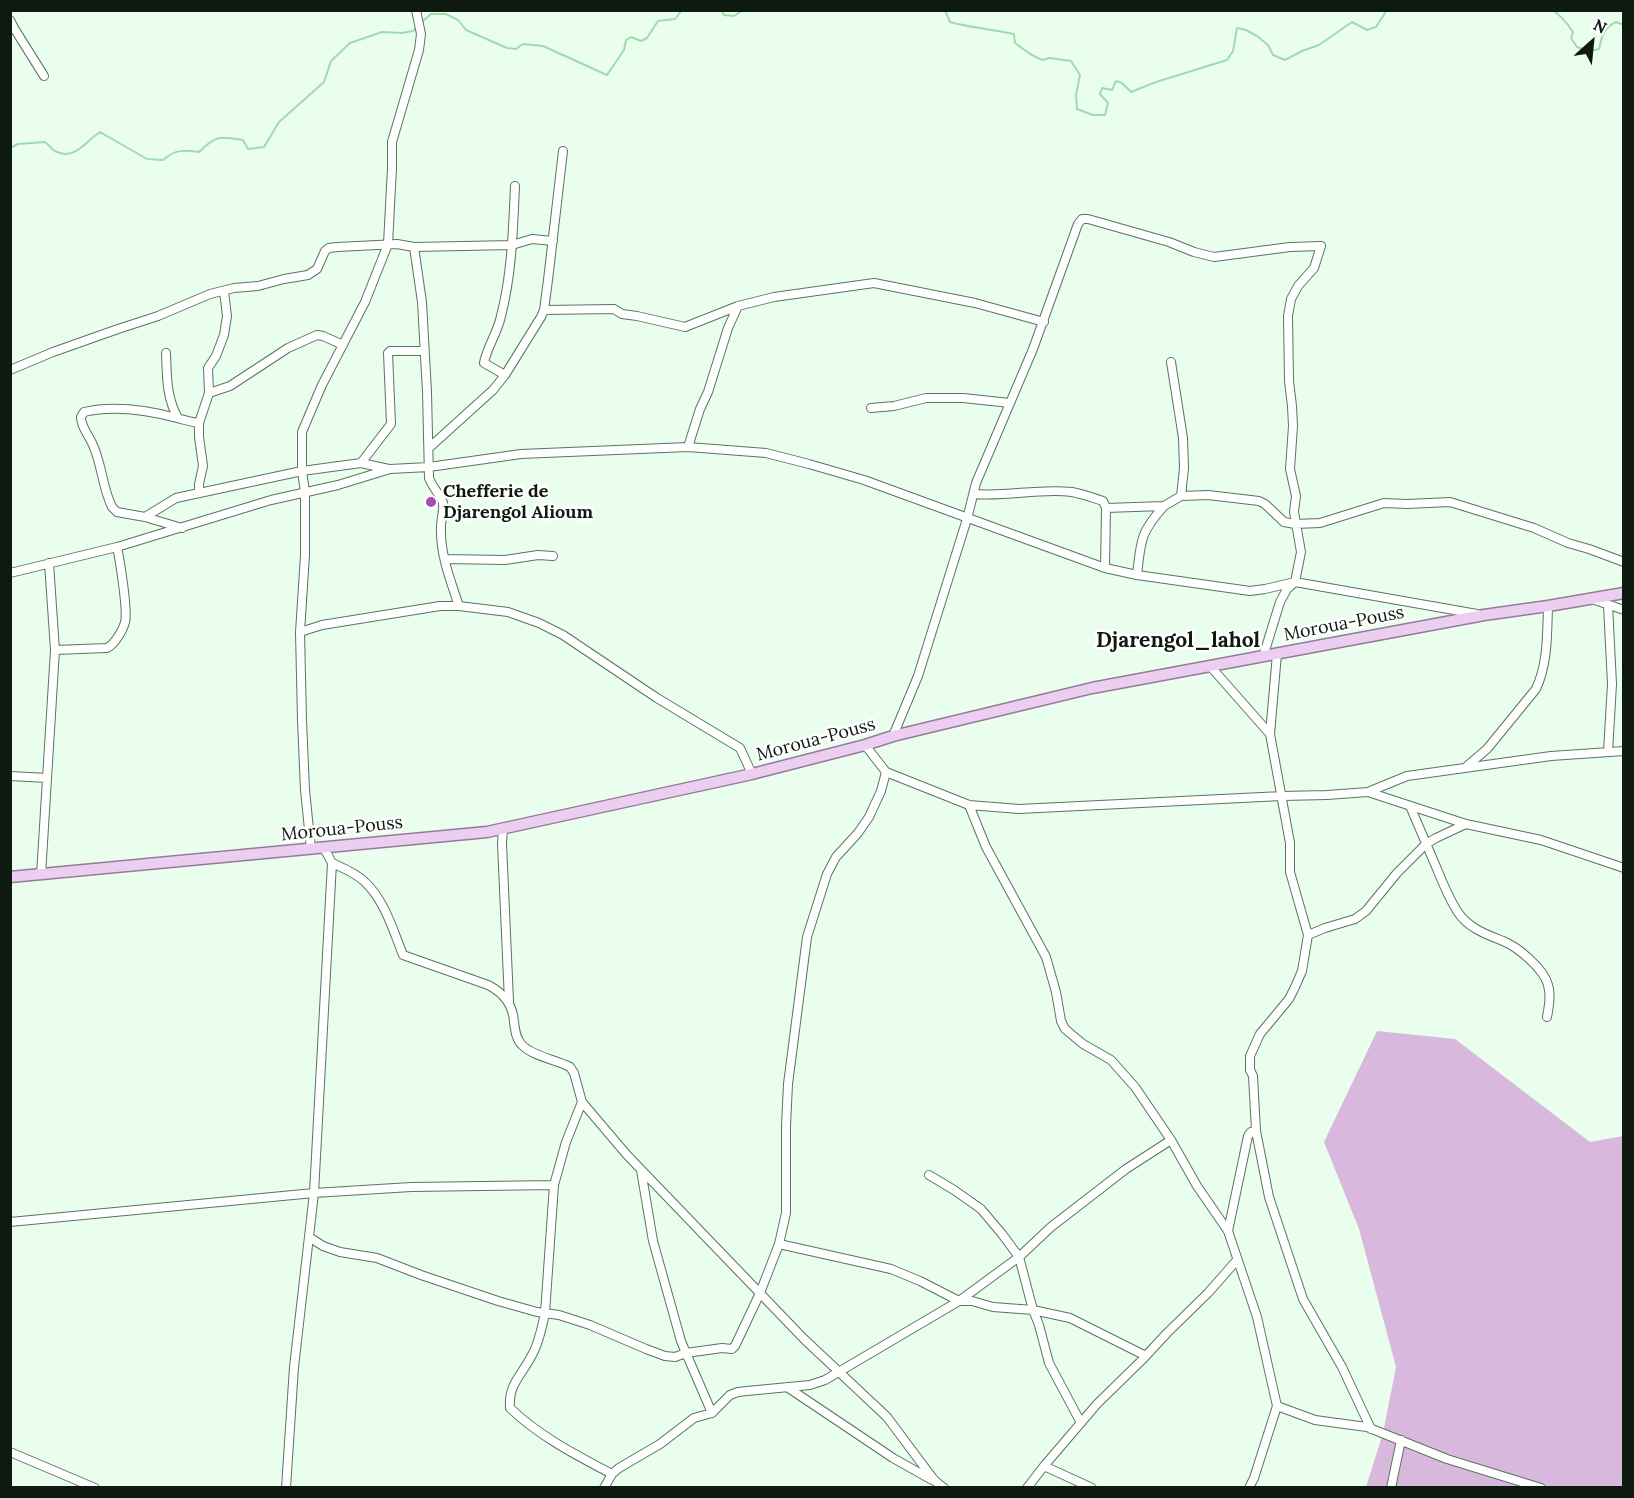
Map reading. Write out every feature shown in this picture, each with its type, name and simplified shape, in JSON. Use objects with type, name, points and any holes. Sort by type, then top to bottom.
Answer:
[{"type":"main road","name":"Moroua-Pouss","points":[[10,877],[487,832],[752,774],[893,736],[1092,688],[1484,615],[1623,593]]},
{"type":"street","points":[[311,849],[304,778],[300,632],[305,492],[302,471],[302,432],[322,385],[369,293],[388,244],[393,168],[392,142],[419,50],[420,34],[416,10]]},
{"type":"street","points":[[10,20],[44,76]]},
{"type":"street","points":[[430,447],[493,390],[505,375],[544,310],[563,151]]},
{"type":"street","points":[[505,375],[484,363],[502,314],[512,245],[515,186]]},
{"type":"street","points":[[893,736],[918,676],[976,483],[1044,322],[1078,224],[1082,219],[1142,234],[1214,257],[1290,247],[1321,246],[1314,268],[1298,286],[1291,299],[1288,316],[1289,381],[1293,426],[1290,469],[1296,496],[1294,512],[1300,552],[1295,582],[1287,589],[1280,602],[1263,657]]},
{"type":"street","points":[[10,370],[53,352],[158,316],[210,294],[308,275],[317,269],[325,251],[329,248],[388,244],[405,244],[414,247],[512,245],[532,239],[553,241]]},
{"type":"street","points":[[414,247],[422,302],[430,447],[429,478],[443,503],[441,531],[445,559],[459,606]]},
{"type":"street","points":[[544,310],[614,309],[622,314],[685,327],[738,306],[774,297],[874,283],[991,307],[1044,322]]},
{"type":"street","points":[[199,493],[203,466],[199,437],[200,423],[209,393],[208,368],[216,356],[224,335],[227,316],[224,291]]},
{"type":"street","points":[[688,447],[728,328],[738,306]]},
{"type":"street","points":[[209,393],[230,386],[288,348],[317,335],[343,345]]},
{"type":"street","points":[[361,463],[391,424],[388,353],[390,351],[424,351]]},
{"type":"street","points":[[166,353],[167,391],[178,418]]},
{"type":"street","points":[[1171,362],[1183,438],[1184,468],[1181,496]]},
{"type":"street","points":[[872,408],[894,406],[926,398],[963,398],[1010,403]]},
{"type":"street","points":[[182,528],[145,517],[117,512],[112,507],[99,463],[81,417],[84,412],[119,409],[147,412],[200,423]]},
{"type":"street","points":[[10,573],[117,547],[271,500],[338,485],[390,469],[429,467],[521,454],[688,447],[766,453],[864,480],[967,519],[1105,567],[1137,575],[1250,591],[1295,582],[1484,615]]},
{"type":"street","points":[[145,517],[176,498],[302,471],[361,463],[390,469]]},
{"type":"street","points":[[974,494],[996,496],[1028,492],[1073,492],[1103,501],[1106,508],[1105,567]]},
{"type":"street","points":[[1137,575],[1140,544],[1144,532],[1164,506],[1181,496],[1208,495],[1253,499],[1265,504],[1284,522],[1296,524],[1320,523],[1384,503],[1450,502],[1534,528],[1568,543],[1623,562]]},
{"type":"street","points":[[1106,508],[1164,506]]},
{"type":"street","points":[[55,650],[107,648],[115,641],[126,620],[117,547]]},
{"type":"street","points":[[445,559],[505,560],[538,555],[553,556]]},
{"type":"street","points":[[41,874],[55,650],[49,562]]},
{"type":"street","points":[[1591,599],[1623,610]]},
{"type":"street","points":[[1608,605],[1612,684],[1608,752]]},
{"type":"street","points":[[300,632],[428,607],[459,606],[508,612],[539,623],[563,636],[657,698],[740,748],[752,774]]},
{"type":"street","points":[[1464,767],[1487,749],[1536,689],[1542,678],[1546,656],[1548,606]]},
{"type":"street","points":[[1277,654],[1270,734],[1290,843],[1290,872],[1308,935],[1302,971],[1295,987],[1289,999],[1260,1034],[1250,1056],[1256,1131],[1269,1197],[1303,1299],[1342,1367],[1371,1429]]},
{"type":"street","points":[[1210,666],[1270,734]]},
{"type":"street","points":[[865,745],[886,772],[969,805],[1019,809],[1368,792],[1400,778],[1464,767],[1557,755],[1623,751]]},
{"type":"street","points":[[309,1236],[323,1246],[340,1252],[377,1258],[498,1301],[590,1324],[646,1350],[665,1356],[675,1357],[686,1353],[733,1348],[760,1293],[779,1244],[786,1213],[788,1084],[807,938],[827,874],[836,857],[869,817],[881,791],[886,772]]},
{"type":"street","points":[[10,776],[47,778]]},
{"type":"street","points":[[1368,792],[1466,824],[1541,840],[1623,868]]},
{"type":"street","points":[[969,805],[986,847],[1046,957],[1061,1021],[1065,1029],[1083,1044],[1111,1060],[1135,1087],[1228,1231],[1257,1317],[1277,1406],[1249,1488]]},
{"type":"street","points":[[1410,806],[1458,913],[1477,931],[1515,948],[1545,975],[1550,994],[1547,1017]]},
{"type":"street","points":[[1308,935],[1355,919],[1366,911],[1397,873],[1426,844],[1466,824]]},
{"type":"street","points":[[503,828],[509,1001],[517,1037],[522,1045],[570,1067],[574,1073],[582,1102],[641,1169],[804,1339],[887,1417],[935,1481]]},
{"type":"street","points":[[286,1488],[294,1367],[314,1193],[326,1000],[332,863],[324,848]]},
{"type":"street","points":[[332,863],[353,873],[366,883],[388,918],[403,954],[488,985],[497,989],[509,1001]]},
{"type":"street","points":[[582,1102],[566,1142],[554,1185],[545,1313],[533,1354],[509,1395],[510,1408],[531,1427],[549,1439],[612,1474]]},
{"type":"street","points":[[1228,1231],[1248,1136],[1251,1132],[1256,1131]]},
{"type":"street","points":[[604,1488],[612,1474],[619,1468],[669,1438],[694,1418],[712,1413],[730,1395],[738,1392],[810,1385],[825,1380],[959,1301],[1018,1257],[1051,1227],[1097,1191],[1171,1140]]},
{"type":"street","points":[[641,1169],[653,1241],[681,1341],[712,1413]]},
{"type":"street","points":[[929,1175],[981,1209],[1018,1257],[1049,1363],[1081,1423]]},
{"type":"street","points":[[10,1222],[314,1193],[411,1187],[554,1185]]},
{"type":"street","points":[[779,1244],[891,1269],[959,1301],[1033,1310],[1070,1318],[1146,1356]]},
{"type":"street","points":[[1027,1488],[1102,1400],[1208,1293],[1237,1260]]},
{"type":"street","points":[[787,1387],[893,1458],[944,1488]]},
{"type":"street","points":[[1277,1406],[1315,1420],[1362,1426],[1447,1459],[1541,1488]]},
{"type":"street","points":[[1391,1488],[1401,1440]]},
{"type":"street","points":[[10,1452],[95,1488]]},
{"type":"street","points":[[1044,1466],[1092,1488]]},
{"type":"shaded area","points":[[1377,1031],[1455,1039],[1590,1142],[1623,1136],[1623,1487],[1366,1487],[1383,1433],[1396,1367],[1359,1229],[1324,1142]]},
{"type":"waterway","points":[[422,22],[431,14],[446,14],[458,20],[466,30],[507,48],[516,49],[523,44],[543,46],[607,75],[624,50],[626,40],[631,37],[641,41],[647,38],[658,21],[675,19],[682,10]]},
{"type":"waterway","points":[[721,10],[724,15],[734,16],[743,10]]},
{"type":"waterway","points":[[945,10],[950,22],[1014,34],[1015,43],[1042,60],[1050,58],[1071,61],[1080,75],[1076,95],[1077,109],[1093,115],[1105,115],[1108,103],[1100,94],[1102,88],[1112,90],[1116,81],[1122,83],[1131,92],[1227,60],[1233,51],[1237,28],[1257,36],[1268,45],[1273,55],[1285,60],[1319,45],[1352,22],[1367,30],[1376,27],[1387,10]]},
{"type":"waterway","points":[[1552,10],[1564,19],[1573,32],[1571,38],[1577,47],[1589,51],[1599,49],[1604,33],[1612,24],[1616,22],[1624,25]]},
{"type":"waterway","points":[[10,148],[18,144],[45,142],[56,151],[69,154],[75,152],[100,132],[147,159],[163,160],[180,151],[199,152],[210,142],[219,138],[243,140],[248,149],[264,147],[279,122],[324,82],[331,61],[350,43],[382,32],[402,33],[413,31],[416,28]]},
{"type":"place","name":"Chefferie de Djarengol Alioum","points":[[431,502]]},
{"type":"district","name":"Djarengol_lahol","points":[[1178,641]]}]
